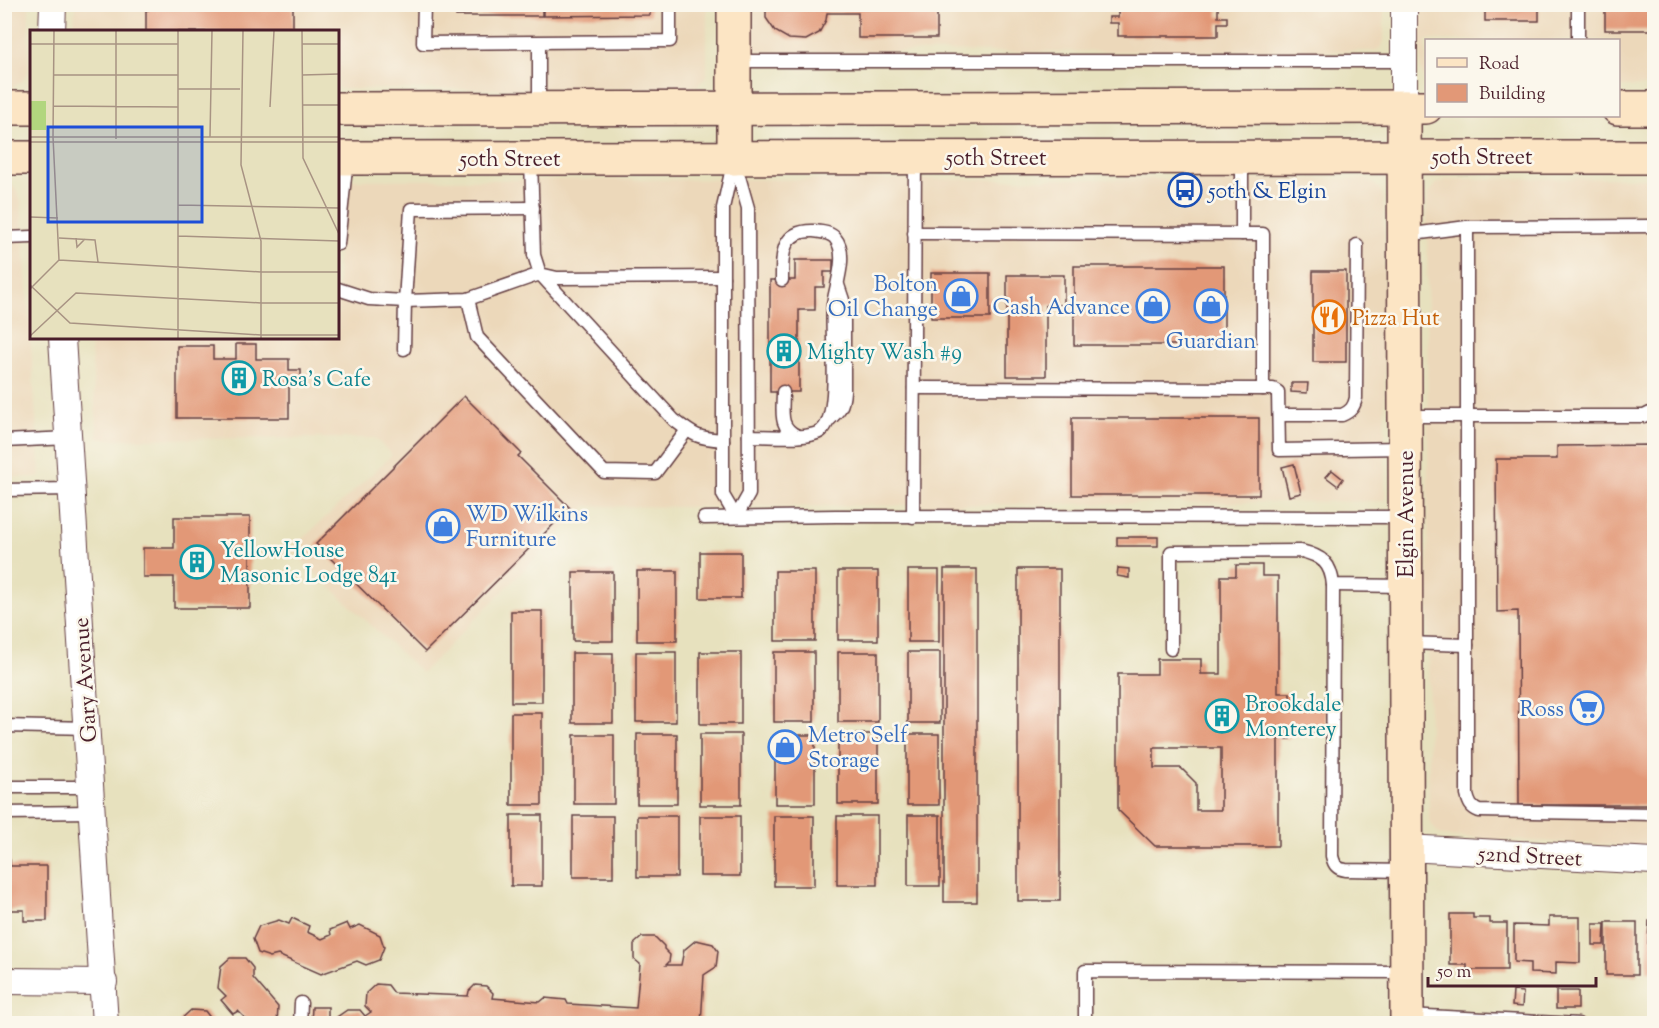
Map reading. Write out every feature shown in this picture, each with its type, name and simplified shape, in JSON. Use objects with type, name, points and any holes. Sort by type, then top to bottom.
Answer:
[{"type":"main road","points":[[734,4],[734,158]]},
{"type":"main road","points":[[339,109],[1415,107]]},
{"type":"main road","name":"Elgin Avenue","points":[[1407,1019],[1403,236],[1404,156],[1415,107]]},
{"type":"main road","points":[[4,108],[30,108]]},
{"type":"main road","points":[[1620,108],[1654,108]]},
{"type":"main road","name":"50th Street","points":[[342,158],[1654,157]]},
{"type":"main road","points":[[4,158],[30,158]]},
{"type":"street","points":[[52,30],[53,4]]},
{"type":"street","name":"Elgin Avenue","points":[[1404,4],[1404,62],[1415,107]]},
{"type":"street","name":"Gary Avenue","points":[[62,339],[105,1023]]},
{"type":"street","name":"52nd Street","points":[[1406,860],[1654,861]]},
{"type":"street","points":[[4,981],[104,982]]},
{"type":"lane","points":[[424,4],[423,43],[670,41],[670,4]]},
{"type":"lane","points":[[1578,4],[1578,39]]},
{"type":"lane","points":[[539,43],[539,109]]},
{"type":"lane","points":[[734,61],[1404,62]]},
{"type":"lane","points":[[1242,156],[1242,234]]},
{"type":"lane","points":[[339,222],[342,158]]},
{"type":"lane","points":[[531,158],[534,255],[540,274],[674,420],[693,435],[723,440]]},
{"type":"lane","points":[[734,158],[723,208],[723,495],[736,517]]},
{"type":"lane","points":[[734,158],[748,208],[749,494],[736,517]]},
{"type":"lane","points":[[914,517],[915,158]]},
{"type":"lane","points":[[404,349],[411,209],[533,208]]},
{"type":"lane","points":[[1403,236],[1467,227],[1654,226]]},
{"type":"lane","points":[[1467,227],[1467,795],[1469,803],[1479,811],[1654,813]]},
{"type":"lane","points":[[749,436],[814,435],[823,430],[828,421],[833,392],[833,304],[840,270],[839,246],[834,237],[818,231],[801,232],[790,238],[782,253],[782,280]]},
{"type":"lane","points":[[914,233],[1263,234],[1263,389]]},
{"type":"lane","points":[[4,238],[30,237]]},
{"type":"lane","points":[[1279,415],[1342,415],[1354,407],[1356,398],[1357,245]]},
{"type":"lane","points":[[339,289],[369,299],[405,301],[468,299],[540,274],[557,278],[723,277]]},
{"type":"lane","points":[[468,299],[477,337],[604,472],[655,473],[687,430]]},
{"type":"lane","points":[[914,388],[1273,388],[1278,392],[1279,450],[1405,432],[1468,416],[1644,416],[1654,411]]},
{"type":"lane","points":[[783,392],[784,426],[790,433],[798,436]]},
{"type":"lane","points":[[4,441],[69,438]]},
{"type":"lane","points":[[4,490],[72,489]]},
{"type":"lane","points":[[704,518],[1405,517]]},
{"type":"lane","points":[[1171,649],[1171,552],[1301,551],[1315,554],[1324,561],[1332,573],[1333,585],[1332,856],[1334,864],[1339,869],[1346,870],[1406,860]]},
{"type":"lane","points":[[1333,585],[1406,586]]},
{"type":"lane","points":[[1406,643],[1467,645]]},
{"type":"lane","points":[[4,726],[88,728]]},
{"type":"lane","points":[[4,787],[91,786]]},
{"type":"lane","points":[[4,813],[93,812]]},
{"type":"lane","points":[[1084,1023],[1085,971],[1407,972]]},
{"type":"lane","points":[[300,1023],[301,1003]]},
{"type":"lane","points":[[1407,1019],[1578,1023]]},
{"type":"shaded area","points":[[5,4],[29,5],[28,70],[24,79],[7,89],[4,89]]},
{"type":"shaded area","points":[[75,4],[707,5],[707,76],[697,86],[685,89],[339,89],[339,30],[74,30]]},
{"type":"shaded area","points":[[751,5],[1384,5],[1384,41],[1381,48],[1374,51],[761,52],[751,46]]},
{"type":"shaded area","points":[[1421,5],[1654,5],[1654,86],[1620,87],[1620,39],[1425,39],[1425,80],[1421,70]]},
{"type":"shaded area","points":[[1654,178],[1654,847],[1443,836],[1429,821],[1428,196],[1436,184],[1448,179]]},
{"type":"shaded area","points":[[1363,179],[1379,188],[1383,197],[1384,209],[1385,501],[587,506],[422,673],[291,550],[392,455],[375,438],[98,439],[90,339],[339,339],[339,180]]},
{"type":"shaded area","points":[[4,181],[16,189],[21,201],[40,477],[5,477]]},
{"type":"building","points":[[148,4],[293,4],[293,30],[146,30],[146,10],[148,10]]},
{"type":"building","points":[[456,4],[542,4],[542,16],[456,16]]},
{"type":"building","points":[[543,4],[650,4],[650,15],[543,16]]},
{"type":"building","points":[[766,4],[937,4],[937,38],[858,38],[858,13],[827,13],[819,33],[806,40],[789,39],[775,31],[766,18]]},
{"type":"building","points":[[1118,4],[1218,4],[1218,17],[1227,17],[1227,23],[1218,23],[1218,36],[1118,36],[1118,23],[1109,23],[1109,17],[1118,17]]},
{"type":"building","points":[[1485,4],[1539,4],[1539,21],[1485,21]]},
{"type":"building","points":[[1605,4],[1654,4],[1654,30],[1605,30]]},
{"type":"building","name":"Mighty Wash #9","points":[[795,260],[833,260],[833,272],[824,272],[824,287],[815,287],[815,310],[799,310],[799,392],[770,392],[770,280],[795,280]]},
{"type":"building","points":[[1074,266],[1224,266],[1224,345],[1074,345]]},
{"type":"building","name":"Pizza Hut","points":[[1313,271],[1346,271],[1346,362],[1313,362]]},
{"type":"building","name":"Bolton Oil Change","points":[[931,273],[990,273],[990,318],[931,318]]},
{"type":"building","points":[[1007,275],[1064,275],[1064,305],[1046,305],[1046,376],[1007,376]]},
{"type":"building","name":"Rosa's Cafe","points":[[236,344],[256,344],[256,359],[289,359],[289,370],[301,370],[301,386],[289,386],[289,418],[177,418],[177,346],[213,346],[213,359],[236,359]]},
{"type":"building","points":[[1291,383],[1308,383],[1307,393],[1291,392]]},
{"type":"building","name":"WD Wilkins Furniture","points":[[464,396],[521,453],[518,456],[570,508],[425,652],[316,544]]},
{"type":"building","points":[[1072,418],[1259,418],[1259,495],[1072,495]]},
{"type":"building","name":"Ross","points":[[1654,445],[1654,805],[1519,805],[1518,611],[1497,612],[1496,459],[1557,459],[1557,446]]},
{"type":"building","points":[[1294,464],[1301,493],[1289,496],[1282,467]]},
{"type":"building","points":[[1332,470],[1343,479],[1338,486],[1326,477]]},
{"type":"building","name":"YellowHouse Masonic Lodge 841","points":[[174,517],[250,517],[250,608],[174,608],[174,577],[143,577],[143,548],[174,548]]},
{"type":"building","points":[[1117,537],[1158,537],[1158,546],[1117,546]]},
{"type":"building","points":[[700,552],[741,552],[741,598],[700,598]]},
{"type":"building","name":"Brookdale Monterey","points":[[1236,565],[1262,565],[1262,576],[1278,576],[1278,693],[1290,693],[1290,699],[1326,699],[1326,733],[1290,733],[1290,739],[1278,739],[1278,846],[1155,846],[1118,810],[1118,674],[1157,674],[1157,659],[1201,659],[1201,674],[1221,674],[1221,576],[1236,576]],"holes":[[[1154,748],[1221,748],[1221,810],[1196,810],[1196,783],[1181,768],[1154,768]]]},
{"type":"building","points":[[1118,568],[1129,569],[1129,578],[1117,576]]},
{"type":"building","points":[[944,569],[977,569],[977,902],[944,902]]},
{"type":"building","points":[[1018,569],[1060,569],[1060,901],[1018,901]]},
{"type":"building","points":[[908,570],[939,570],[939,642],[908,642]]},
{"type":"building","points":[[637,571],[677,571],[677,641],[637,641]]},
{"type":"building","points":[[775,571],[815,571],[815,641],[775,641]]},
{"type":"building","points":[[838,571],[878,571],[878,640],[838,640]]},
{"type":"building","points":[[573,572],[613,572],[613,641],[573,641]]},
{"type":"building","points":[[511,611],[542,611],[542,702],[511,702]]},
{"type":"building","points":[[636,652],[676,652],[676,722],[636,722]]},
{"type":"building","points":[[700,652],[741,652],[741,724],[700,724]]},
{"type":"building","points":[[774,652],[814,652],[814,722],[774,722]]},
{"type":"building","points":[[838,652],[878,652],[878,722],[838,722]]},
{"type":"building","points":[[908,652],[940,652],[940,723],[908,723]]},
{"type":"building","points":[[572,653],[613,653],[613,723],[572,723]]},
{"type":"building","points":[[511,713],[542,713],[542,805],[511,805]]},
{"type":"building","points":[[637,734],[677,734],[677,804],[637,804]]},
{"type":"building","points":[[700,734],[741,734],[741,805],[700,805]]},
{"type":"building","points":[[838,734],[878,734],[878,804],[838,804]]},
{"type":"building","points":[[907,734],[939,734],[939,805],[907,805]]},
{"type":"building","points":[[574,735],[614,735],[614,804],[574,804]]},
{"type":"building","points":[[775,735],[815,735],[815,804],[775,804]]},
{"type":"building","points":[[511,815],[542,815],[542,886],[511,886]]},
{"type":"building","points":[[908,815],[940,815],[940,886],[908,886]]},
{"type":"building","points":[[573,816],[613,816],[613,877],[573,877]]},
{"type":"building","points":[[637,816],[677,816],[677,877],[637,877]]},
{"type":"building","points":[[700,816],[740,816],[740,876],[700,876]]},
{"type":"building","points":[[774,816],[814,816],[814,886],[774,886]]},
{"type":"building","points":[[837,816],[877,816],[877,885],[837,885]]},
{"type":"building","points":[[4,860],[10,860],[10,866],[47,866],[47,921],[24,921],[24,910],[10,910],[10,913],[4,914]]},
{"type":"building","points":[[1450,914],[1473,914],[1473,918],[1490,918],[1490,923],[1507,923],[1507,970],[1467,970],[1467,965],[1450,965]]},
{"type":"building","points":[[1549,917],[1580,917],[1580,963],[1556,962],[1556,974],[1530,973],[1530,963],[1514,962],[1514,925],[1549,926]]},
{"type":"building","points":[[292,918],[309,926],[307,932],[322,939],[331,935],[330,930],[347,923],[350,929],[360,925],[380,935],[384,947],[379,960],[366,965],[357,961],[321,974],[278,955],[270,957],[258,953],[253,939],[259,926],[279,920],[289,924]]},
{"type":"building","points":[[1649,921],[1654,921],[1654,971],[1647,971]]},
{"type":"building","points":[[1606,922],[1637,922],[1637,975],[1606,975]]},
{"type":"building","points":[[1593,924],[1605,924],[1604,945],[1593,945]]},
{"type":"building","points":[[642,937],[655,937],[664,946],[670,955],[666,965],[681,965],[684,950],[696,940],[713,944],[718,951],[716,967],[704,975],[701,1024],[337,1024],[337,1017],[347,1010],[360,1010],[365,1016],[371,1012],[365,1006],[366,993],[376,984],[388,985],[394,993],[468,996],[469,991],[475,985],[486,986],[493,993],[492,998],[540,1002],[545,998],[566,1000],[568,1004],[636,1008],[640,964],[634,959],[634,944]]},
{"type":"building","points":[[230,958],[245,958],[253,968],[253,978],[278,1007],[277,1024],[244,1024],[245,1018],[238,1011],[233,1014],[221,1000],[226,996],[218,988],[221,966]]},
{"type":"building","points":[[1513,991],[1523,992],[1522,1007],[1512,1006]]},
{"type":"building","points":[[1556,991],[1578,991],[1578,1009],[1556,1009]]},
{"type":"building","points":[[312,1007],[328,1007],[328,1024],[311,1024]]},
{"type":"building","points":[[191,1010],[205,1011],[215,1024],[180,1024],[180,1020]]},
{"type":"place","name":"50th & Elgin","points":[[1185,190]]},
{"type":"place","name":"Bolton Oil Change","points":[[961,296]]},
{"type":"place","name":"Cash Advance","points":[[1153,306]]},
{"type":"place","name":"Guardian","points":[[1211,306]]},
{"type":"place","name":"Pizza Hut","points":[[1329,317]]},
{"type":"place","name":"Mighty Wash #9","points":[[784,351]]},
{"type":"place","name":"Rosa's Cafe","points":[[239,378]]},
{"type":"place","name":"WD Wilkins Furniture","points":[[443,526]]},
{"type":"place","name":"YellowHouse Masonic Lodge 841","points":[[197,562]]},
{"type":"place","name":"Ross","points":[[1587,708]]},
{"type":"place","name":"Brookdale Monterey","points":[[1222,716]]},
{"type":"place","name":"Metro Self Storage","points":[[785,747]]}]
